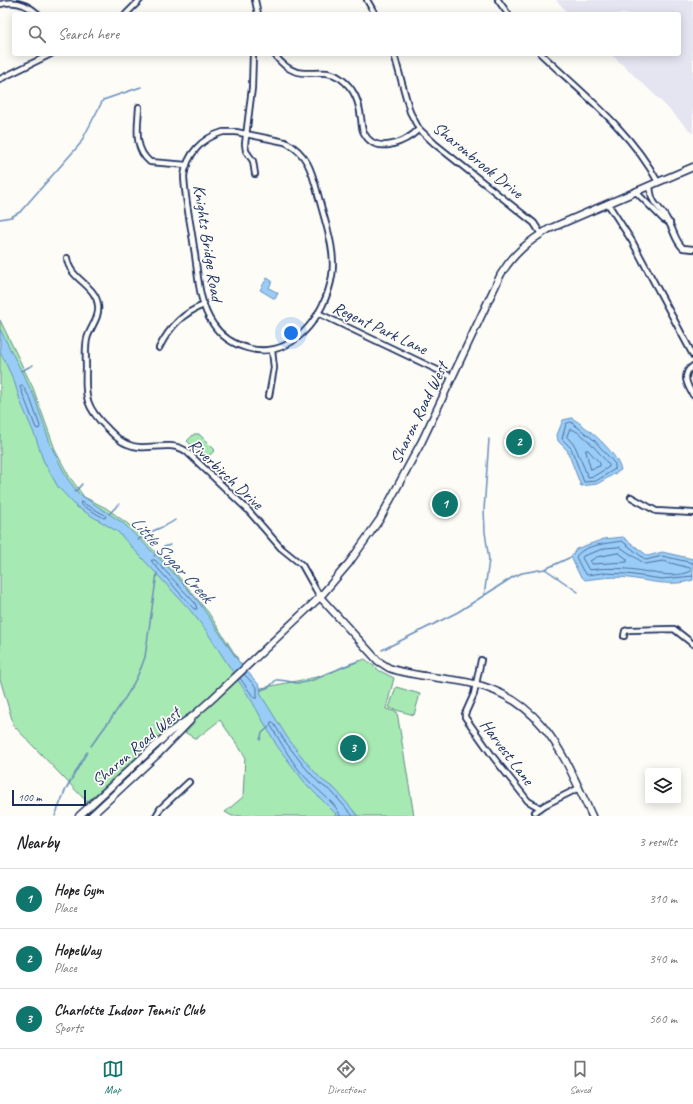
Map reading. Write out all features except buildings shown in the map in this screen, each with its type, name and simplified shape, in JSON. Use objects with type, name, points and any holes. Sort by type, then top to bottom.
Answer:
[{"type":"main road","name":"Sharon Road West","points":[[80,816],[170,732],[193,716],[320,597],[349,563],[380,519],[422,441],[501,274],[512,258],[524,245],[541,234],[693,167]]},
{"type":"main road","points":[[320,597],[378,661],[389,668],[476,684],[512,699],[539,720],[558,747],[592,816]]},
{"type":"main road","name":"Sharon Road West","points":[[91,816],[178,735],[193,716]]},
{"type":"street","points":[[128,12],[140,0]]},
{"type":"street","points":[[254,0],[257,12]]},
{"type":"street","points":[[367,0],[374,12]]},
{"type":"street","points":[[498,0],[507,12]]},
{"type":"street","points":[[1,4],[16,2],[29,7],[35,12]]},
{"type":"street","points":[[0,79],[47,56]]},
{"type":"street","points":[[253,56],[252,88],[246,134],[246,151],[253,162],[255,174]]},
{"type":"street","points":[[276,56],[291,70],[304,74],[330,74],[345,83],[357,98],[363,132],[372,142],[384,145],[394,144],[408,138],[419,129]]},
{"type":"street","name":"Sharonbrook Drive","points":[[395,56],[410,112],[419,129],[435,144],[534,223],[541,234]]},
{"type":"street","points":[[543,56],[624,134],[642,156],[658,182]]},
{"type":"street","name":"Knights Bridge Road","points":[[139,107],[138,144],[145,159],[150,162],[187,165]]},
{"type":"street","name":"Knights Bridge Road","points":[[224,132],[246,134],[277,140],[292,146],[304,156],[311,169],[333,258],[330,286],[318,314],[311,325],[298,338],[272,350],[253,349],[230,341],[214,326],[204,305],[184,184],[187,165],[197,147],[208,138],[224,132]]},
{"type":"street","points":[[650,186],[653,206]]},
{"type":"street","points":[[636,192],[670,223],[680,245],[686,250],[693,249]]},
{"type":"street","points":[[608,204],[632,241],[693,355]]},
{"type":"street","name":"Riverbirch Drive","points":[[67,258],[71,271],[93,293],[98,302],[98,313],[89,334],[86,346],[86,392],[90,408],[94,416],[118,439],[127,445],[138,447],[177,446],[186,451],[247,509],[282,548],[302,565],[320,597]]},
{"type":"street","points":[[159,348],[165,336],[178,320],[189,312],[204,305]]},
{"type":"street","name":"Regent Park Lane","points":[[318,314],[452,377]]},
{"type":"street","points":[[269,396],[274,368],[272,350]]},
{"type":"street","points":[[693,366],[687,373],[686,378],[693,395]]},
{"type":"street","points":[[631,496],[656,511],[693,513]]},
{"type":"street","points":[[624,636],[625,631],[629,630],[674,630],[693,644]]},
{"type":"street","name":"Harvest Lane","points":[[481,660],[476,684],[465,717],[497,762],[528,801],[540,808]]},
{"type":"street","points":[[156,816],[160,809],[189,782]]},
{"type":"street","points":[[535,812],[578,788]]},
{"type":"shaded area","points":[[556,0],[693,0],[693,134],[656,96],[613,56],[681,56],[681,12],[567,12]]},
{"type":"green space","points":[[0,320],[33,388],[56,452],[69,476],[84,497],[106,508],[128,524],[173,570],[208,612],[238,659],[235,667],[251,690],[317,677],[365,659],[380,671],[394,678],[386,709],[397,712],[414,816],[232,816],[225,812],[243,797],[245,756],[220,720],[196,739],[173,725],[87,802],[14,726],[0,679]]},
{"type":"green space","points":[[194,434],[199,434],[215,450],[206,459],[187,441]]},
{"type":"green space","points":[[396,687],[420,694],[414,715],[389,708]]},
{"type":"water","points":[[267,278],[272,281],[269,288],[278,293],[275,299],[260,290]]},
{"type":"water","points":[[0,329],[34,396],[51,446],[67,478],[79,494],[123,523],[168,567],[198,601],[239,662],[260,686],[261,695],[287,737],[322,780],[335,789],[358,816],[338,816],[306,784],[277,746],[253,703],[205,629],[190,610],[118,532],[77,507],[58,487],[43,460],[14,381],[0,351]]},
{"type":"water","points":[[572,418],[586,428],[608,448],[621,470],[597,484],[581,486],[567,450],[558,441],[557,435],[563,420]]},
{"type":"water","points":[[623,537],[648,556],[662,552],[693,559],[693,580],[669,583],[618,577],[585,580],[579,574],[571,557],[576,549],[604,539]]},
{"type":"waterway","points":[[0,219],[11,217],[20,212],[80,144],[103,100],[141,87]]},
{"type":"waterway","points":[[21,371],[33,365]]},
{"type":"waterway","points":[[484,596],[489,560],[484,510],[489,439]]},
{"type":"waterway","points":[[75,492],[82,484]]},
{"type":"waterway","points":[[109,514],[119,504]]},
{"type":"waterway","name":"Little Sugar Creek","points":[[138,540],[175,520]]},
{"type":"waterway","name":"Little Sugar Creek","points":[[154,556],[164,547],[170,545]]},
{"type":"waterway","points":[[382,650],[458,612],[513,577],[522,573],[545,569],[571,557]]},
{"type":"waterway","points":[[545,569],[578,592]]},
{"type":"waterway","points":[[91,746],[128,693],[135,681],[145,657],[157,573]]},
{"type":"waterway","points":[[261,690],[269,687],[276,680],[301,683],[316,679],[359,661]]},
{"type":"waterway","points":[[260,740],[262,733],[269,727]]},
{"type":"waterway","points":[[55,816],[65,791],[87,752]]},
{"type":"place","name":"HopeWay","points":[[519,442]]},
{"type":"place","name":"Hope Gym","points":[[445,504]]},
{"type":"place","name":"Charlotte Indoor Tennis Club","points":[[353,748]]}]
